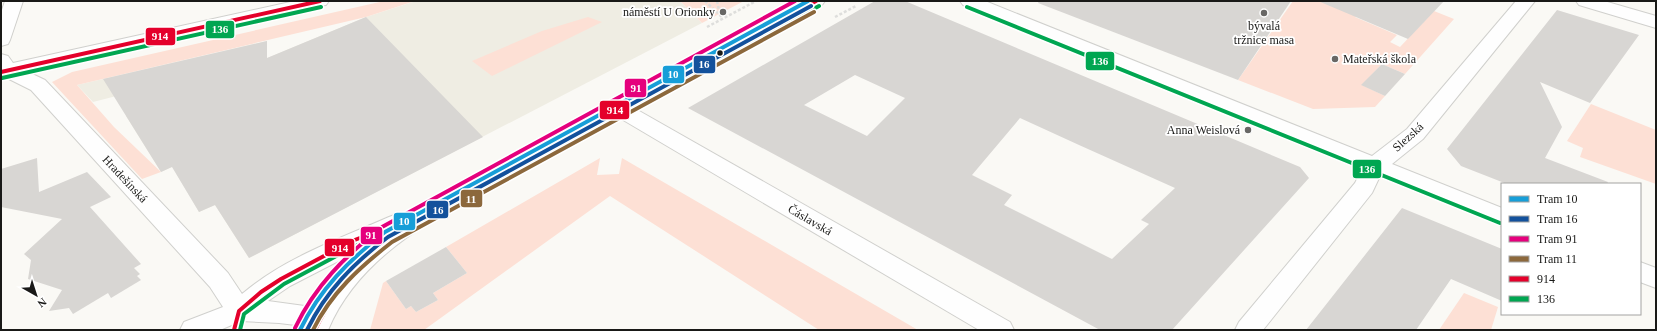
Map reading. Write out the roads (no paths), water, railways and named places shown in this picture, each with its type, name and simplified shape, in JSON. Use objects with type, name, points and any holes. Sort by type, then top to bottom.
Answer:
[{"type":"street","points":[[1,40],[14,1]]},
{"type":"street","points":[[3,68],[320,1]]},
{"type":"street","points":[[193,330],[274,311],[310,324],[332,278],[349,261],[379,236],[619,109],[816,1]]},
{"type":"street","points":[[969,1],[1501,217]]},
{"type":"street","name":"Slezská","points":[[1248,330],[1364,187],[1374,166],[1415,134],[1526,1]]},
{"type":"street","points":[[1585,1],[1656,22]]},
{"type":"street","name":"Hradešínská","points":[[3,68],[38,85],[220,280],[236,320]]},
{"type":"street","name":"Čáslavská","points":[[619,109],[1001,330]]},
{"type":"street","points":[[236,320],[261,292],[281,279],[352,242],[413,217]]},
{"type":"street","points":[[1641,272],[1656,278]]},
{"type":"tram line","name":"91","points":[[295,328],[302,312],[331,272],[355,249],[382,227],[795,1]]},
{"type":"tram line","name":"10","points":[[300,330],[316,301],[336,275],[359,253],[385,232],[808,1]]},
{"type":"tram line","name":"16","points":[[307,330],[322,302],[341,278],[363,257],[388,237],[811,6]]},
{"type":"tram line","name":"11","points":[[313,330],[328,304],[346,281],[392,242],[814,12]]},
{"type":"place","name":"náměstí U Orionky","points":[[723,12]]},
{"type":"place","name":"bývalá tržnice masa","points":[[1264,13]]},
{"type":"place","name":"Mateřská škola","points":[[1335,59]]},
{"type":"place","name":"Anna Weislová","points":[[1248,130]]}]
